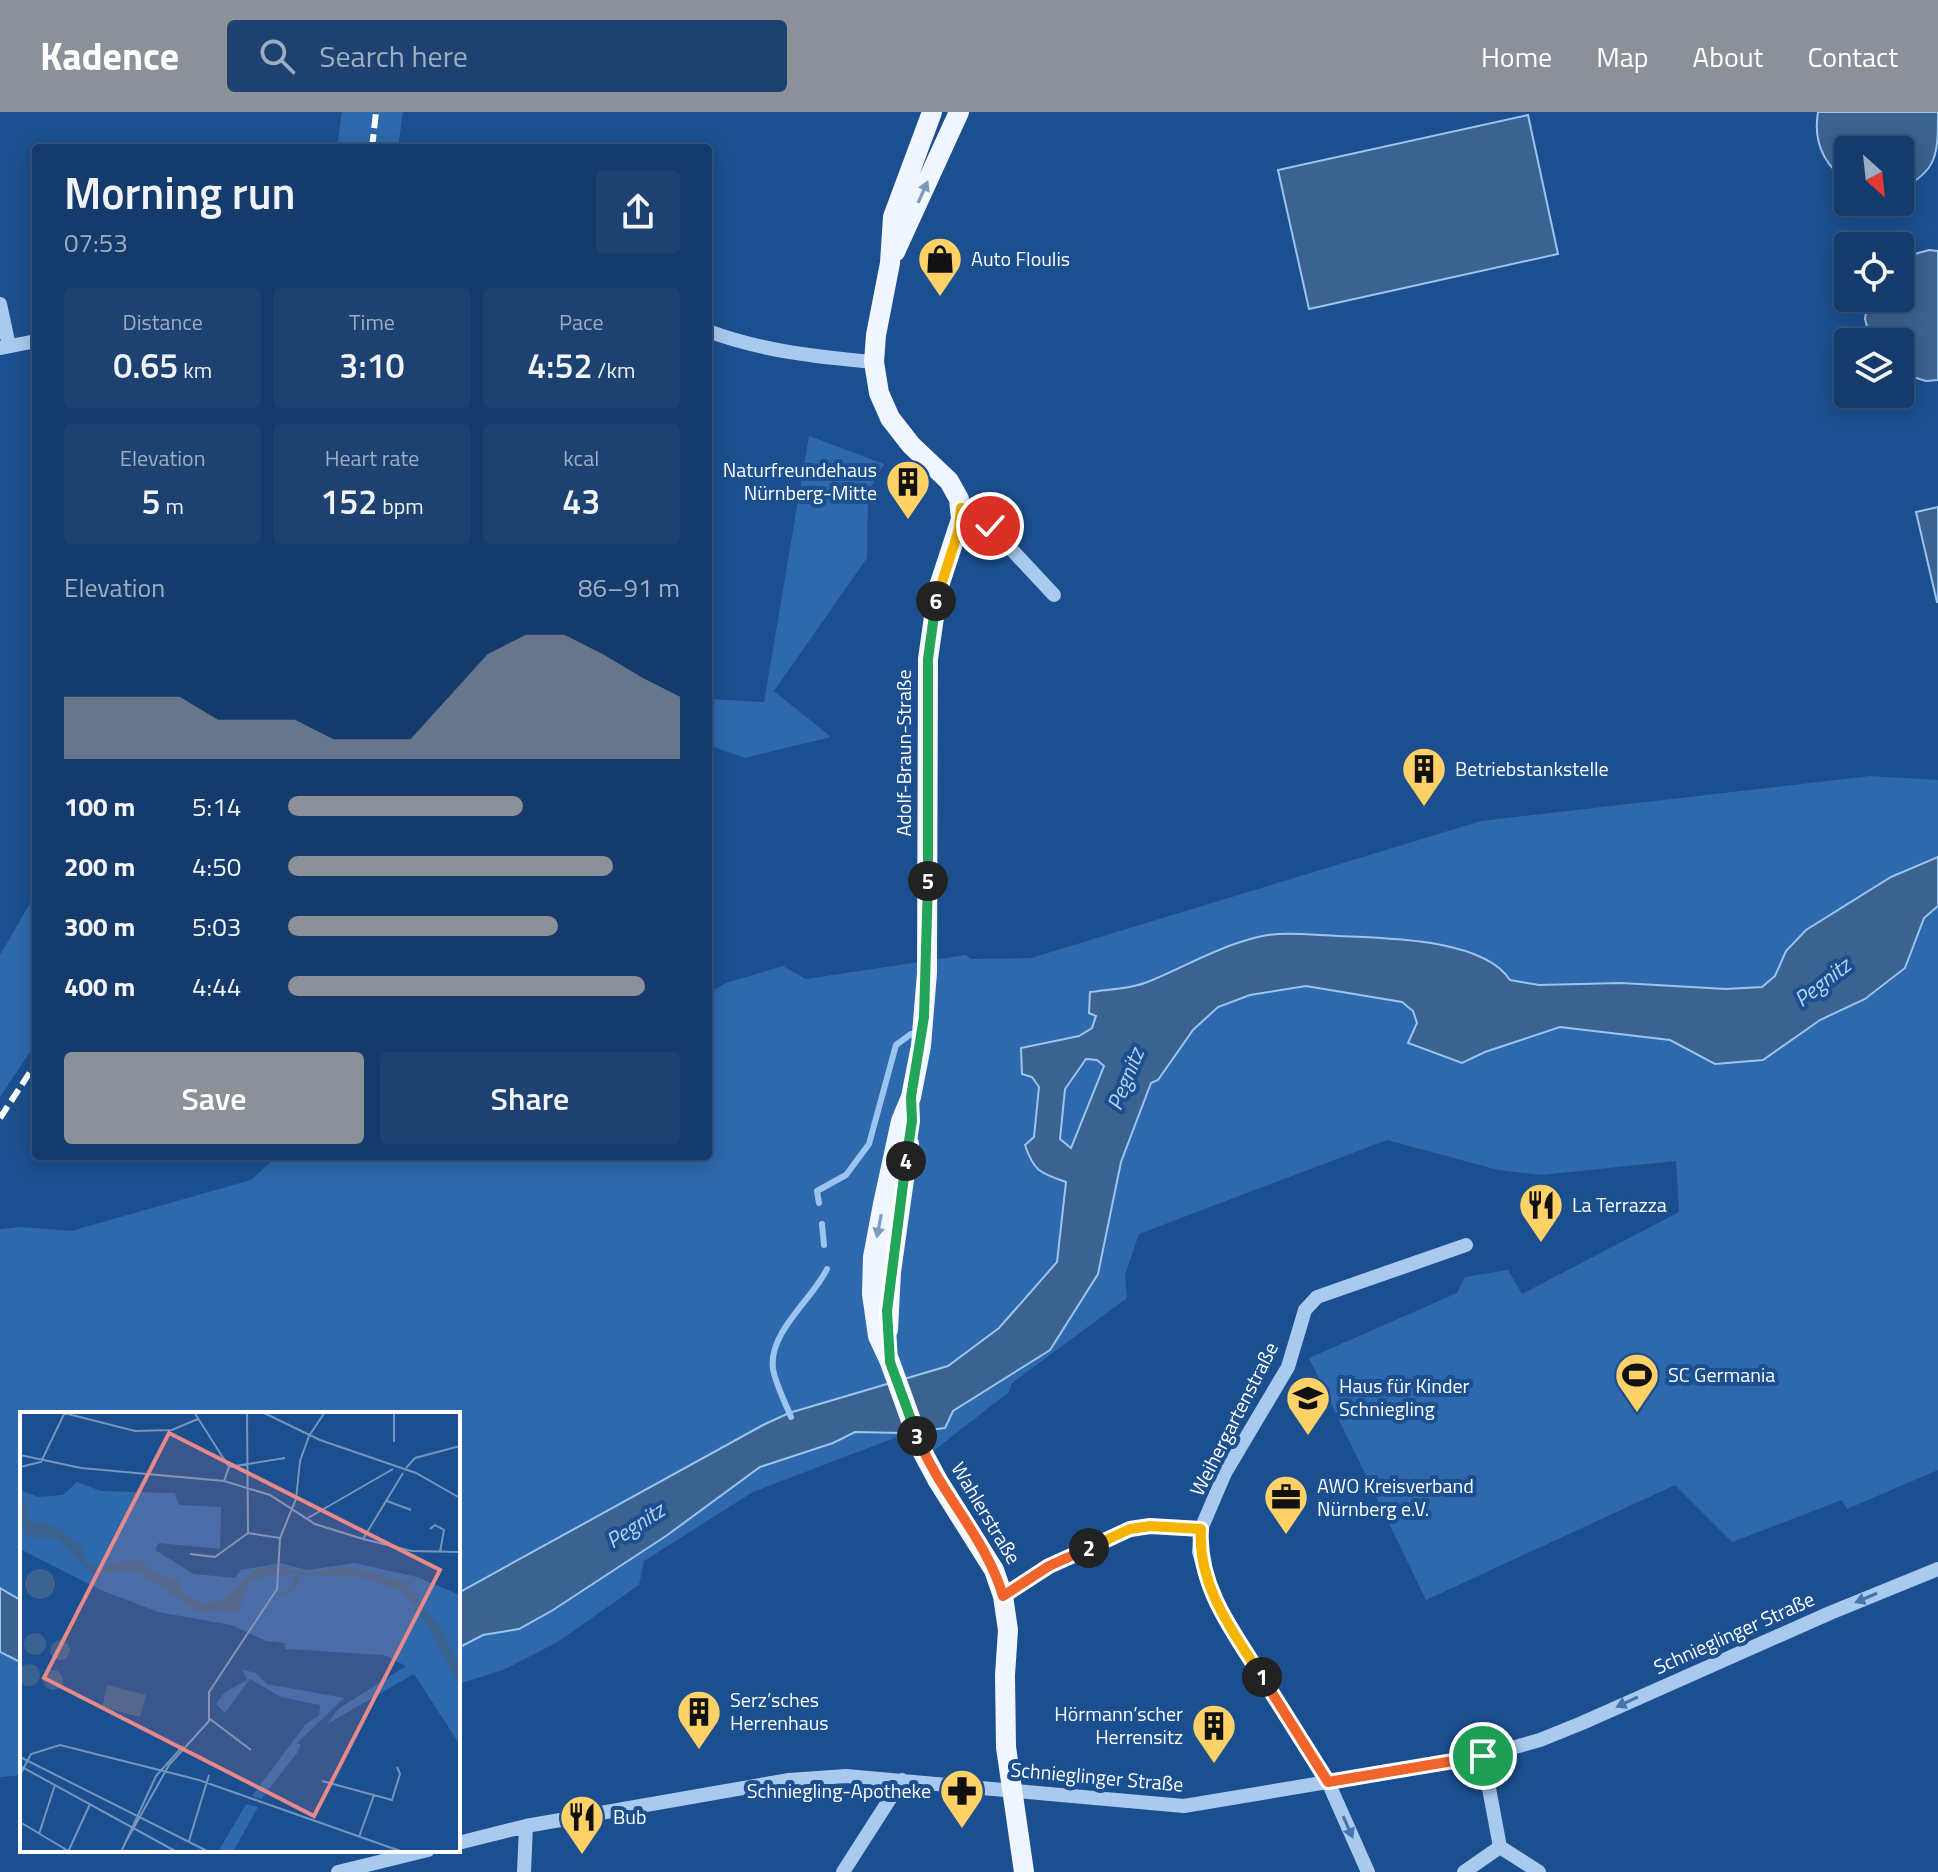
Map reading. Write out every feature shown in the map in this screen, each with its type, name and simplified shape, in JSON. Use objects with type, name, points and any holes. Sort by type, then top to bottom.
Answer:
[{"type":"main road","points":[[932,112],[893,217],[890,263],[874,362],[879,393],[893,423],[949,481],[961,508]]},
{"type":"main road","points":[[890,263],[959,112]]},
{"type":"main road","name":"Adolf-Braun-Straße","points":[[890,1362],[888,1298],[912,1121],[911,1097],[921,1046],[927,973],[928,659],[935,601],[959,529],[961,508]]},
{"type":"main road","name":"Wahlerstraße","points":[[890,1362],[916,1435],[938,1481],[994,1570],[1003,1596],[1008,1630],[1006,1747],[1024,1872]]},
{"type":"street","points":[[0,304],[5,347],[32,342]]},
{"type":"street","points":[[712,332],[758,348],[874,362]]},
{"type":"street","points":[[961,508],[984,520],[1054,595]]},
{"type":"street","name":"Weihergartenstraße","points":[[1368,1872],[1328,1782],[1224,1617],[1209,1585],[1199,1552],[1201,1529],[1225,1473],[1288,1367],[1305,1310],[1317,1297],[1466,1245]]},
{"type":"street","name":"Weihergartenstraße","points":[[1003,1596],[1049,1566],[1130,1529],[1150,1526],[1201,1529]]},
{"type":"street","name":"Schnieglinger Straße","points":[[460,1842],[526,1826],[789,1780],[846,1776],[1184,1806],[1483,1756],[1540,1740],[1582,1723],[1790,1630],[1938,1569]]},
{"type":"street","points":[[1483,1756],[1500,1847],[1539,1872]]},
{"type":"street","points":[[843,1872],[902,1780]]},
{"type":"street","points":[[524,1872],[526,1826]]},
{"type":"street","points":[[1464,1872],[1500,1847]]},
{"type":"street","points":[[338,1872],[420,1852]]},
{"type":"shaded area","points":[[342,112],[403,112],[399,144],[338,144]]},
{"type":"shaded area","points":[[809,436],[884,464],[868,492],[867,558],[774,691],[831,737],[745,758],[712,746],[712,699],[764,702]]},
{"type":"shaded area","points":[[1870,776],[1938,780],[1938,1470],[1847,1509],[1842,1500],[1732,1542],[1675,1485],[1426,1600],[1309,1358],[1457,1293],[1465,1277],[1508,1270],[1522,1294],[1679,1212],[1676,1161],[1541,1175],[1498,1170],[1387,1140],[1139,1234],[1125,1275],[1127,1298],[1012,1383],[1009,1392],[932,1452],[897,1437],[753,1492],[644,1561],[639,1585],[556,1643],[503,1670],[460,1683],[460,1412],[20,1412],[20,1775],[0,1777],[0,1229],[20,1227],[71,1231],[251,1180],[273,1160],[712,1160],[712,991],[726,983],[783,966],[806,979],[966,955],[971,959],[1031,958],[1481,821]]},
{"type":"shaded area","points":[[32,900],[32,1049],[0,1097],[0,955]]},
{"type":"water","points":[[1818,112],[1938,112],[1936,150],[1929,168],[1914,181],[1914,136],[1834,136],[1834,170],[1822,152]]},
{"type":"water","points":[[1528,115],[1558,254],[1309,309],[1278,170]]},
{"type":"water","points":[[1938,251],[1938,380],[1914,377],[1914,328],[1867,328],[1865,319],[1866,312],[1914,312],[1914,254]]},
{"type":"water","points":[[1938,507],[1938,602],[1937,602],[1916,512]]},
{"type":"water","name":"Pegnitz","points":[[1938,857],[1938,906],[1924,918],[1905,968],[1865,999],[1820,1020],[1763,1060],[1715,1064],[1670,1040],[1560,1027],[1462,1063],[1408,1043],[1417,1023],[1413,1011],[1402,1002],[1306,986],[1250,995],[1218,1007],[1193,1030],[1158,1080],[1151,1083],[1121,1162],[1098,1274],[1050,1350],[953,1411],[945,1428],[902,1433],[855,1432],[833,1443],[760,1467],[666,1536],[553,1610],[519,1629],[483,1635],[460,1647],[460,1592],[763,1425],[789,1413],[948,1366],[999,1328],[1057,1262],[1066,1182],[1040,1170],[1025,1145],[1034,1137],[1039,1087],[1032,1077],[1022,1074],[1021,1048],[1079,1036],[1092,1028],[1096,1016],[1089,1013],[1090,992],[1143,984],[1230,946],[1267,935],[1287,934],[1405,940],[1456,948],[1497,966],[1510,980],[1539,985],[1621,983],[1726,989],[1762,987],[1775,976],[1786,951],[1806,930],[1891,877]],"holes":[[[1086,1059],[1097,1060],[1104,1066],[1071,1148],[1060,1139],[1065,1089]]]},
{"type":"water","points":[[0,1588],[20,1600],[20,1662],[0,1652]]},
{"type":"waterway","points":[[819,1203],[817,1191],[846,1175],[869,1144],[896,1045],[911,1034]]},
{"type":"waterway","points":[[822,1224],[824,1245]]},
{"type":"waterway","points":[[791,1417],[774,1375],[773,1355],[784,1329],[827,1269]]},
{"type":"railway","points":[[372,144],[376,112]]},
{"type":"railway","points":[[0,1118],[32,1069]]},
{"type":"place","name":"Auto Floulis","points":[[940,298]]},
{"type":"place","name":"Naturfreundehaus Nürnberg-Mitte","points":[[908,521]]},
{"type":"place","name":"Betriebstankstelle","points":[[1424,808]]},
{"type":"place","name":"La Terrazza","points":[[1541,1244]]},
{"type":"place","name":"SC Germania","points":[[1637,1414]]},
{"type":"place","name":"Haus für Kinder Schniegling","points":[[1308,1437]]},
{"type":"place","name":"AWO Kreisverband Nürnberg e.V.","points":[[1286,1536]]},
{"type":"place","name":"Serz’sches Herrenhaus","points":[[699,1751]]},
{"type":"place","name":"Hörmann’scher Herrensitz","points":[[1214,1765]]},
{"type":"place","name":"Schniegling-Apotheke","points":[[962,1830]]},
{"type":"place","name":"Bub","points":[[582,1856]]},
{"type":"route","points":[[990,526],[977,514],[961,508],[959,529],[935,601],[928,659],[927,987],[921,1046],[911,1097],[912,1121],[887,1311],[890,1362],[922,1451],[990,1562],[1003,1596],[1049,1566],[1130,1529],[1150,1526],[1201,1529],[1199,1552],[1209,1585],[1224,1617],[1328,1782],[1483,1756]]}]
